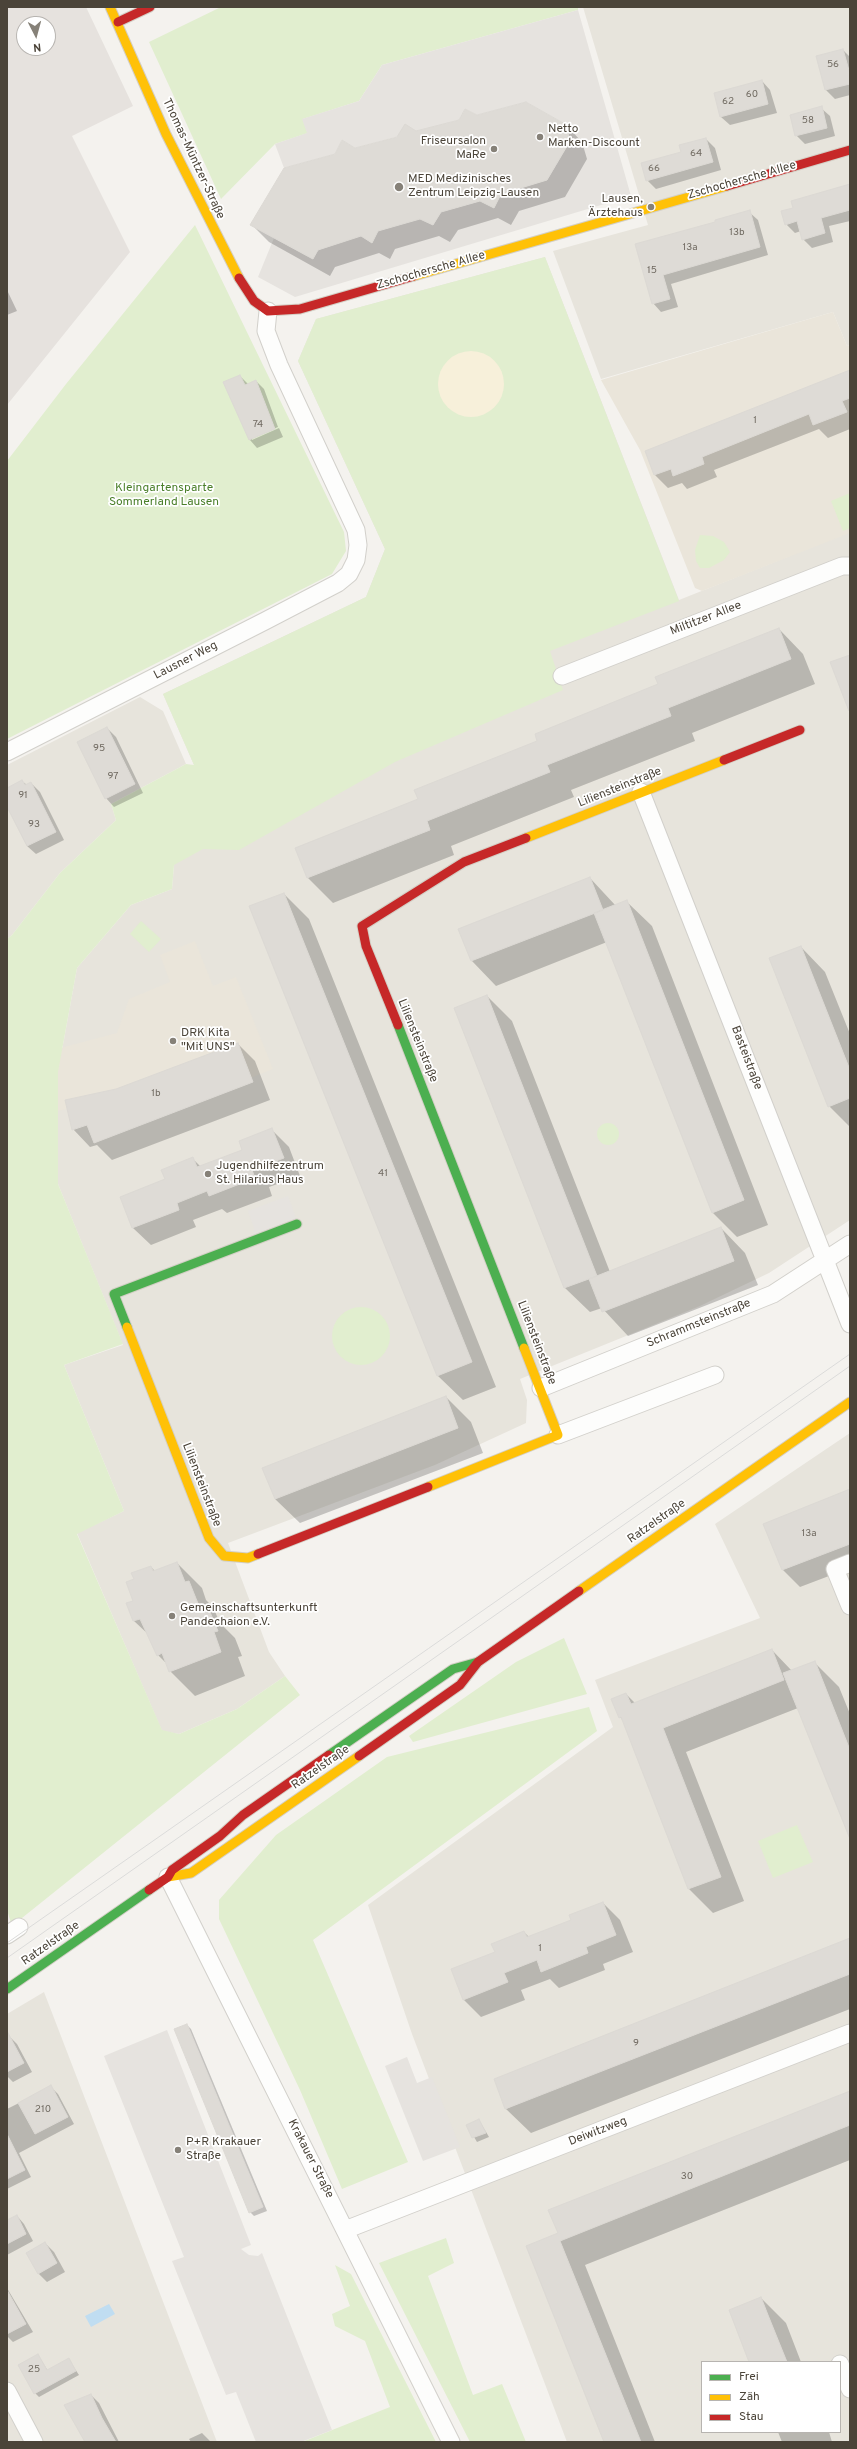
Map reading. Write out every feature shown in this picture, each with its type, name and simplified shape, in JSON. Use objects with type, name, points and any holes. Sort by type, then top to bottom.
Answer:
[{"type":"street","name":"Thomas-Müntzer-Straße","points":[[110,7],[118,22],[166,134],[240,280],[254,301],[268,311]]},
{"type":"street","points":[[118,22],[150,7]]},
{"type":"street","name":"Zschochersche Allee","points":[[268,311],[300,309],[850,150]]},
{"type":"street","name":"Lausner Weg","points":[[7,752],[338,583],[349,574],[356,560],[358,545],[356,530],[279,366],[266,331],[268,311]]},
{"type":"street","name":"Miltitzer Allee","points":[[562,676],[842,566],[850,566]]},
{"type":"street","name":"Liliensteinstraße","points":[[297,1224],[114,1294],[209,1538],[224,1556],[248,1558],[558,1435],[541,1388],[366,946],[362,926],[464,862],[800,730]]},
{"type":"street","name":"Basteistraße","points":[[641,792],[850,1324]]},
{"type":"street","name":"Schrammsteinstraße","points":[[541,1388],[773,1294],[825,1262],[850,1244]]},
{"type":"street","points":[[558,1435],[715,1375]]},
{"type":"street","name":"Ratzelstraße","points":[[168,1877],[172,1870],[220,1836],[243,1815],[434,1681],[453,1669],[478,1662],[850,1402]]},
{"type":"street","points":[[850,1563],[835,1569],[850,1606]]},
{"type":"street","name":"Ratzelstraße","points":[[7,1989],[168,1877],[191,1873],[212,1859],[460,1685],[470,1675],[478,1662]]},
{"type":"street","name":"Krakauer Straße","points":[[168,1877],[451,2442]]},
{"type":"street","name":"Deiwitzweg","points":[[345,2230],[850,2033]]},
{"type":"street","points":[[839,2361],[838,2360],[850,2356]]},
{"type":"street","points":[[841,2366],[850,2388]]},
{"type":"street","points":[[7,2391],[34,2442]]},
{"type":"shaded area","points":[[7,7],[86,7],[133,106],[72,136],[130,252],[7,405]]},
{"type":"shaded area","points":[[583,7],[850,7],[850,345],[847,346],[833,312],[601,379],[553,251],[648,225]]},
{"type":"shaded area","points":[[578,10],[631,196],[295,297],[258,277],[274,238],[312,259],[318,250],[361,236],[372,243],[378,231],[420,219],[433,225],[441,212],[480,201],[494,208],[501,194],[547,180],[570,142],[565,124],[526,102],[477,115],[465,109],[459,120],[355,148],[342,140],[335,154],[284,168],[275,144],[307,133],[302,119],[359,101],[382,65]]},
{"type":"shaded area","points":[[545,257],[679,600],[850,532],[850,1220],[769,1273],[700,1306],[520,1379],[527,1400],[526,1423],[435,1465],[228,1543],[269,1652],[285,1676],[237,1709],[179,1734],[162,1731],[77,1533],[124,1511],[64,1365],[123,1345],[58,1184],[58,1072],[77,968],[131,905],[172,889],[174,865],[194,765],[163,694],[366,597],[385,549],[298,361],[316,319]]},
{"type":"shaded area","points":[[833,312],[847,346],[850,345],[850,533],[702,591],[695,588],[640,450],[601,380]]},
{"type":"shaded area","points":[[140,697],[163,711],[186,764],[111,804],[116,820],[60,873],[12,935],[7,939],[7,765]]},
{"type":"shaded area","name":"DRK Kita \"Mit UNS\"","points":[[195,941],[213,986],[236,977],[273,1069],[93,1140],[87,1125],[72,1130],[67,1109],[46,1113],[53,1050],[117,1033],[129,999],[170,982],[160,955]]},
{"type":"shaded area","points":[[288,1196],[297,1221],[252,1238],[254,1228],[248,1211]]},
{"type":"shaded area","points":[[850,1433],[850,2442],[567,2442],[412,2034],[368,1905],[613,1727],[595,1680],[760,1618],[715,1524]]},
{"type":"shaded area","points":[[44,1992],[217,2442],[7,2442],[7,2014]]},
{"type":"shaded area","name":"P+R Krakauer Straße","points":[[167,2030],[251,2245],[241,2249],[249,2255],[258,2256],[262,2253],[332,2430],[301,2442],[256,2442],[236,2392],[226,2395],[172,2261],[184,2257],[104,2056]]},
{"type":"shaded area","points":[[407,2057],[417,2083],[432,2077],[460,2147],[423,2161],[385,2066]]},
{"type":"green space","points":[[221,7],[578,7],[578,10],[382,65],[359,101],[303,119],[308,133],[275,144],[221,199],[149,42]]},
{"type":"green space","name":"Kleingartensparte Sommerland Lausen","points":[[195,225],[344,532],[346,551],[332,574],[7,739],[7,461],[66,384]]},
{"type":"green space","points":[[545,257],[679,601],[550,651],[563,690],[395,762],[239,850],[203,849],[174,865],[172,889],[131,905],[77,968],[58,1072],[58,1184],[123,1344],[64,1365],[124,1511],[77,1534],[162,1730],[179,1734],[237,1709],[285,1676],[300,1695],[12,1926],[7,1910],[7,939],[12,935],[60,873],[116,820],[111,804],[186,764],[194,765],[163,694],[366,597],[385,549],[298,361],[316,319]]},
{"type":"green space","points":[[850,493],[850,528],[843,531],[831,501]]},
{"type":"green space","points":[[700,535],[713,536],[724,542],[730,552],[724,560],[709,568],[700,568],[696,561],[695,550]]},
{"type":"green space","points":[[141,921],[161,939],[149,952],[130,934]]},
{"type":"green space","points":[[608,1123],[616,1126],[619,1134],[616,1142],[608,1145],[600,1142],[597,1134],[600,1126]]},
{"type":"green space","points":[[355,1307],[367,1307],[377,1311],[386,1320],[390,1330],[390,1342],[382,1357],[367,1365],[355,1365],[345,1361],[336,1352],[332,1342],[332,1330],[336,1320],[345,1311]]},
{"type":"green space","points":[[564,1638],[587,1694],[413,1742],[409,1736],[516,1662]]},
{"type":"green space","points":[[589,1707],[597,1731],[313,1940],[408,2162],[342,2189],[300,2090],[219,1919],[219,1900],[276,1835],[387,1757]]},
{"type":"green space","points":[[797,1825],[813,1862],[773,1878],[758,1841]]},
{"type":"green space","points":[[446,2238],[454,2263],[428,2276],[473,2395],[502,2384],[526,2442],[470,2442],[379,2263]]},
{"type":"green space","points":[[335,2265],[351,2274],[436,2442],[302,2442],[390,2407],[365,2341],[335,2326],[332,2314],[350,2306]]},
{"type":"sand","points":[[471,351],[484,354],[494,361],[501,371],[504,384],[501,397],[494,407],[484,414],[471,417],[458,414],[448,407],[441,397],[438,384],[441,371],[448,361],[458,354]]},
{"type":"water","points":[[109,2304],[115,2314],[91,2327],[85,2316]]},
{"type":"building","points":[[843,49],[850,74],[850,84],[825,90],[816,56]]},
{"type":"building","points":[[762,80],[768,104],[720,117],[714,93]]},
{"type":"building","name":"MED Medizinisches Zentrum Leipzig-Lausen","points":[[526,102],[565,124],[570,141],[547,180],[501,194],[494,208],[480,201],[441,212],[433,225],[420,219],[378,231],[372,243],[361,236],[318,250],[313,259],[250,225],[284,168],[335,154],[342,140],[355,148],[397,137],[405,124],[416,131],[459,120],[465,109],[477,115]]},
{"type":"building","points":[[822,106],[827,128],[795,136],[790,115]]},
{"type":"building","points":[[706,138],[713,162],[646,181],[641,163],[681,152],[679,145]]},
{"type":"building","points":[[850,184],[850,210],[821,218],[825,233],[802,240],[797,221],[785,225],[781,211],[793,208],[791,201]]},
{"type":"building","points":[[750,210],[760,247],[663,275],[670,299],[652,304],[635,244],[715,222],[715,220]]},
{"type":"building","points":[[850,370],[850,398],[842,401],[847,412],[813,425],[809,414],[702,457],[704,464],[673,476],[671,469],[654,475],[645,451]]},
{"type":"building","points":[[240,375],[245,385],[256,380],[275,429],[249,440],[223,382]]},
{"type":"building","points":[[779,628],[791,659],[668,708],[671,716],[547,765],[550,772],[427,821],[430,830],[307,878],[295,848],[418,799],[414,790],[537,741],[535,734],[658,684],[655,677]]},
{"type":"building","points":[[850,655],[850,711],[849,711],[830,662]]},
{"type":"building","points":[[107,727],[135,784],[105,799],[77,742]]},
{"type":"building","points":[[22,780],[25,785],[31,782],[56,832],[27,846],[7,807],[7,788]]},
{"type":"building","points":[[590,877],[603,910],[471,961],[458,929]]},
{"type":"building","points":[[284,893],[472,1362],[437,1376],[249,906]]},
{"type":"building","points":[[627,900],[744,1200],[712,1213],[594,913]]},
{"type":"building","points":[[801,946],[850,1070],[850,1098],[828,1107],[769,958]]},
{"type":"building","points":[[487,995],[597,1276],[564,1288],[454,1008]]},
{"type":"building","points":[[238,1043],[253,1082],[94,1143],[87,1125],[72,1130],[65,1100],[116,1089]]},
{"type":"building","name":"Jugendhilfezentrum St. Hilarius Haus","points":[[272,1128],[284,1158],[252,1170],[255,1178],[209,1196],[207,1191],[177,1203],[179,1210],[132,1228],[120,1197],[165,1179],[161,1170],[193,1157],[197,1167],[242,1150],[239,1141]]},
{"type":"building","points":[[721,1227],[734,1261],[602,1312],[589,1279]]},
{"type":"building","points":[[446,1396],[458,1428],[275,1499],[262,1468]]},
{"type":"building","points":[[850,1489],[850,1544],[782,1570],[763,1524]]},
{"type":"building","name":"Gemeinschaftsunterkunft Pandechaion e.V.","points":[[177,1562],[185,1582],[189,1581],[199,1606],[203,1605],[207,1614],[210,1612],[218,1631],[214,1632],[221,1652],[169,1672],[162,1653],[157,1656],[140,1619],[133,1621],[126,1603],[133,1601],[126,1582],[134,1579],[131,1573],[151,1566],[153,1571]]},
{"type":"building","points":[[772,1649],[784,1680],[663,1728],[721,1877],[688,1889],[621,1717],[619,1718],[611,1699],[626,1693],[631,1704]]},
{"type":"building","points":[[815,1661],[850,1750],[850,1839],[783,1673]]},
{"type":"building","points":[[603,1902],[616,1935],[586,1947],[588,1953],[541,1972],[537,1960],[504,1973],[508,1982],[463,2000],[451,1969],[495,1952],[491,1944],[524,1931],[527,1937],[571,1920],[569,1915]]},
{"type":"building","points":[[850,1938],[850,1974],[505,2109],[494,2079]]},
{"type":"building","points":[[187,2024],[263,2207],[249,2213],[174,2029]]},
{"type":"building","points":[[7,2031],[24,2063],[7,2072]]},
{"type":"building","points":[[51,2085],[68,2117],[35,2134],[18,2103]]},
{"type":"building","points":[[850,2091],[850,2125],[560,2241],[641,2442],[604,2442],[526,2246],[558,2233],[548,2210]]},
{"type":"building","points":[[479,2119],[486,2133],[472,2138],[466,2125]]},
{"type":"building","points":[[7,2134],[25,2170],[7,2179]]},
{"type":"building","points":[[17,2215],[26,2234],[7,2244],[7,2220]]},
{"type":"building","points":[[45,2242],[57,2263],[38,2274],[26,2253]]},
{"type":"building","points":[[7,2290],[26,2324],[7,2334]]},
{"type":"building","points":[[761,2297],[787,2361],[749,2361],[729,2310]]},
{"type":"building","points":[[38,2354],[47,2370],[69,2358],[76,2371],[34,2394],[18,2365]]},
{"type":"building","points":[[91,2394],[102,2418],[116,2442],[85,2442],[64,2405]]},
{"type":"tram line","points":[[7,1943],[850,1354]]},
{"type":"tram line","points":[[7,1958],[850,1366]]},
{"type":"traffic: fast","points":[[398,1025],[524,1348]]},
{"type":"traffic: fast","points":[[127,1327],[114,1294],[297,1224]]},
{"type":"traffic: fast","points":[[329,1755],[453,1669],[478,1662]]},
{"type":"traffic: fast","points":[[7,1989],[149,1890]]},
{"type":"traffic: slow","points":[[110,7],[166,134],[239,278]]},
{"type":"traffic: slow","points":[[414,276],[727,186]]},
{"type":"traffic: slow","points":[[526,838],[724,760]]},
{"type":"traffic: slow","points":[[127,1327],[209,1538],[224,1556],[248,1558],[258,1554]]},
{"type":"traffic: slow","points":[[428,1487],[558,1435],[524,1348]]},
{"type":"traffic: slow","points":[[579,1591],[850,1402]]},
{"type":"traffic: slow","points":[[168,1877],[191,1873],[359,1756]]},
{"type":"traffic: jam","points":[[118,22],[150,7]]},
{"type":"traffic: jam","points":[[727,186],[850,150]]},
{"type":"traffic: jam","points":[[239,278],[254,301],[268,311],[300,309],[414,276]]},
{"type":"traffic: jam","points":[[724,760],[800,730]]},
{"type":"traffic: jam","points":[[398,1025],[366,946],[362,926],[464,862],[526,838]]},
{"type":"traffic: jam","points":[[258,1554],[428,1487]]},
{"type":"traffic: jam","points":[[359,1756],[460,1685],[478,1662],[579,1591]]},
{"type":"traffic: jam","points":[[149,1890],[168,1877],[172,1870],[220,1836],[243,1815],[329,1755]]},
{"type":"place","name":"Netto Marken-Discount","points":[[540,137]]},
{"type":"place","name":"Friseursalon MaRe","points":[[494,149]]},
{"type":"place","name":"MED Medizinisches Zentrum Leipzig-Lausen","points":[[399,187]]},
{"type":"place","name":"Lausen, Ärztehaus","points":[[651,207]]},
{"type":"place","name":"DRK Kita \"Mit UNS\"","points":[[173,1041]]},
{"type":"place","name":"Jugendhilfezentrum St. Hilarius Haus","points":[[208,1174]]},
{"type":"place","name":"Gemeinschaftsunterkunft Pandechaion e.V.","points":[[172,1616]]},
{"type":"place","name":"P+R Krakauer Straße","points":[[178,2150]]}]
